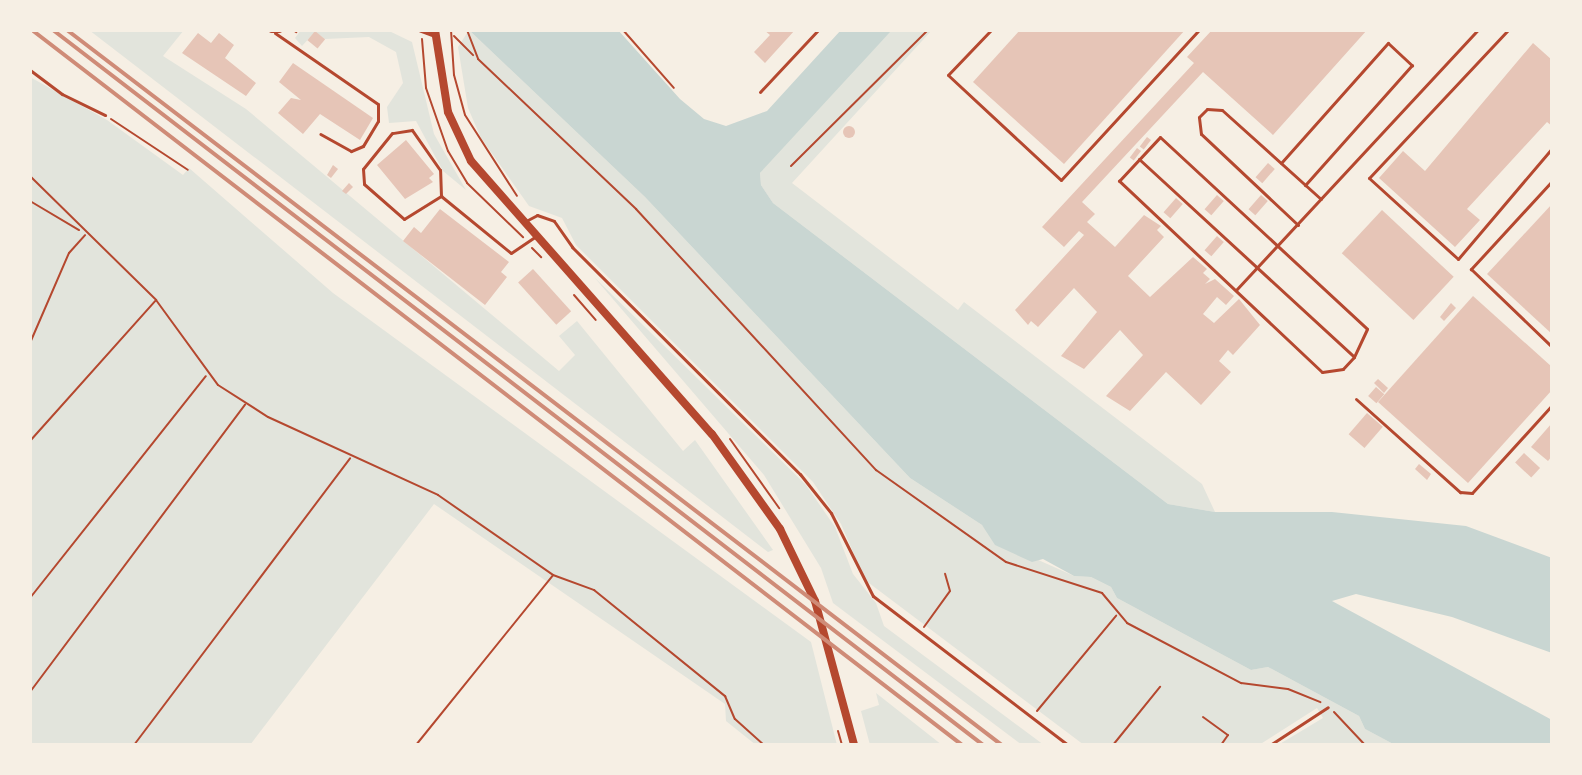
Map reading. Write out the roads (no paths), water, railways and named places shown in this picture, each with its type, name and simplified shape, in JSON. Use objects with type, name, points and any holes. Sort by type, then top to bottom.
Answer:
[{"type":"main road","points":[[435,33],[438,72],[455,130],[471,161],[522,223],[734,461],[803,572],[833,659],[854,745]]},
{"type":"street","points":[[421,30],[435,33]]},
{"type":"lane","points":[[760,92],[818,30]]},
{"type":"lane","points":[[991,30],[948,75],[1061,180],[1199,30]]},
{"type":"lane","points":[[1236,290],[1478,30]]},
{"type":"lane","points":[[1508,30],[1369,178],[1458,260],[1552,148]]},
{"type":"lane","points":[[275,31],[378,104],[378,121],[363,146],[351,151],[320,134]]},
{"type":"lane","points":[[1281,163],[1388,44],[1412,66],[1305,185]]},
{"type":"lane","points":[[30,69],[62,94],[105,115]]},
{"type":"lane","points":[[1298,225],[1201,134],[1198,117],[1207,109],[1222,110],[1321,200]]},
{"type":"lane","points":[[441,196],[404,219],[364,183],[363,169],[392,133],[412,130],[440,170],[441,196],[512,253],[536,237]]},
{"type":"lane","points":[[1160,137],[1367,329],[1354,357],[1343,369],[1322,372],[1119,181],[1140,159],[1160,137]]},
{"type":"lane","points":[[1140,159],[1354,357]]},
{"type":"lane","points":[[1552,181],[1472,274],[1552,346]]},
{"type":"lane","points":[[522,223],[543,215],[554,221],[573,247],[800,474],[831,513],[863,583],[920,632],[1068,745]]},
{"type":"lane","points":[[1356,399],[1460,492],[1472,493],[1552,405]]},
{"type":"lane","points":[[1270,745],[1328,707]]},
{"type":"railway","points":[[32,30],[962,745]]},
{"type":"railway","points":[[53,30],[983,745]]},
{"type":"railway","points":[[67,30],[1002,745]]}]
